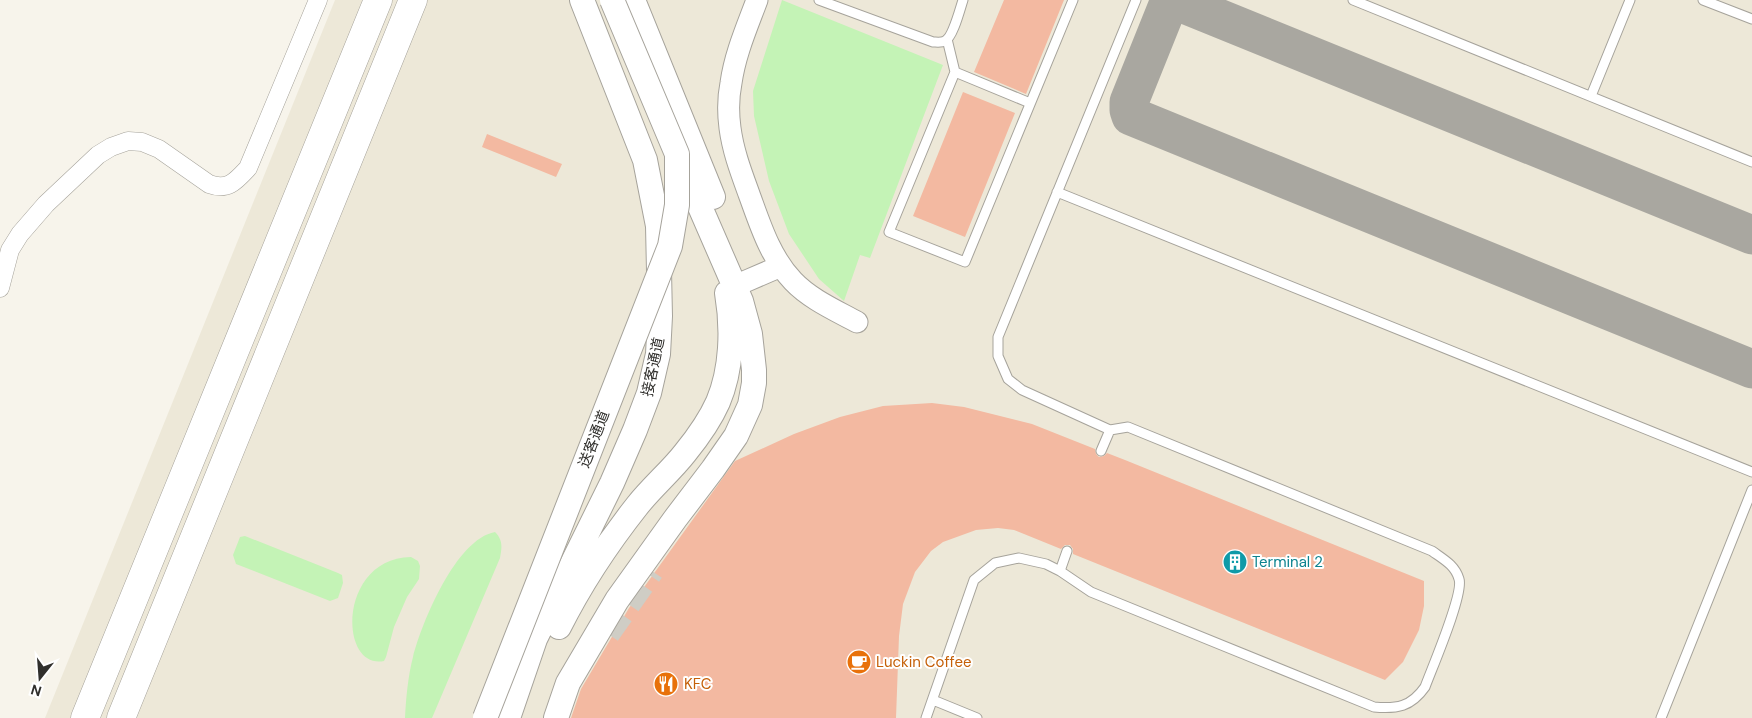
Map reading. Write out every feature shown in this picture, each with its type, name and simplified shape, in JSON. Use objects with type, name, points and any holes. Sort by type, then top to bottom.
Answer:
[{"type":"highway","points":[[85,718],[378,0]]},
{"type":"highway","points":[[121,718],[413,0]]},
{"type":"main road","name":"接客通道","points":[[508,718],[535,639],[612,482],[635,430],[648,394],[658,354],[660,316],[658,226],[646,160],[582,0]]},
{"type":"main road","name":"送客通道","points":[[556,718],[568,682],[617,600],[736,436],[750,405],[754,383],[750,334],[741,301],[612,0]]},
{"type":"main road","points":[[633,0],[734,249],[744,282],[760,356],[761,382],[751,421],[722,470]]},
{"type":"main road","name":"送客通道","points":[[485,718],[670,246],[677,205],[677,154]]},
{"type":"main road","name":"送客通道","points":[[522,718],[530,686],[572,601],[604,550],[638,504],[685,454],[706,425],[719,400],[729,357],[731,324],[721,257]]},
{"type":"street","points":[[0,288],[10,250],[20,234],[46,204],[98,155],[112,147],[128,142],[142,142],[159,148],[208,184],[217,187],[230,185],[238,178],[248,168],[318,0]]},
{"type":"street","points":[[757,0],[734,63],[729,99],[730,126],[740,170],[762,230],[781,266],[793,281],[807,293],[857,322]]},
{"type":"street","points":[[744,282],[781,266]]},
{"type":"lane","points":[[819,0],[926,41],[937,42],[948,39]]},
{"type":"lane","points":[[963,0],[948,39],[955,72],[889,232],[965,262],[1073,0]]},
{"type":"lane","points":[[926,718],[974,580],[996,563],[1019,558],[1046,564],[1091,592],[1374,707],[1393,709],[1406,705],[1420,695],[1425,687],[1457,599],[1460,580],[1450,564],[1432,551],[1128,427],[1110,430],[1022,390],[1008,379],[998,356],[998,337],[1136,0]]},
{"type":"lane","points":[[1353,0],[1752,162]]},
{"type":"lane","points":[[1591,96],[1630,0]]},
{"type":"lane","points":[[1703,0],[1752,19]]},
{"type":"lane","points":[[955,72],[1030,103]]},
{"type":"lane","points":[[1057,192],[1752,472]]},
{"type":"lane","points":[[1101,451],[1110,430]]},
{"type":"lane","points":[[1661,718],[1752,490]]},
{"type":"lane","points":[[1060,571],[1067,551]]},
{"type":"lane","points":[[933,700],[977,718]]},
{"type":"shaded area","points":[[335,0],[1752,0],[1752,718],[45,718]]},
{"type":"green space","points":[[782,0],[943,65],[870,258],[860,255],[844,301],[819,279],[789,234],[769,181],[754,116],[753,91]]},
{"type":"green space","points":[[495,532],[501,544],[500,558],[432,718],[405,718],[413,657],[433,604],[454,565],[481,538]]},
{"type":"green space","points":[[245,536],[342,575],[343,583],[338,598],[330,601],[236,564],[233,555],[240,537]]},
{"type":"green space","points":[[411,557],[418,561],[420,566],[419,579],[407,597],[394,627],[384,661],[369,659],[359,649],[353,632],[353,613],[358,593],[370,575],[387,562]]},
{"type":"building","points":[[1004,0],[1064,0],[1026,94],[974,72]]},
{"type":"building","points":[[963,92],[1015,113],[965,237],[913,216]]},
{"type":"building","points":[[487,134],[562,164],[556,177],[482,147]]},
{"type":"building","name":"Terminal 2","points":[[932,403],[964,407],[1032,424],[1095,449],[1099,457],[1107,453],[1424,581],[1424,606],[1419,630],[1403,662],[1385,680],[1073,554],[1073,549],[1070,545],[1065,545],[1061,549],[1014,530],[998,528],[976,530],[943,542],[931,551],[915,572],[903,604],[899,636],[896,718],[571,718],[581,689],[629,608],[735,461],[794,434],[840,417],[883,406]]},
{"type":"taxiway","points":[[1752,235],[1179,2],[1168,5],[1129,102],[1131,116],[1752,369]]},
{"type":"tunnel","points":[[608,634],[652,571]]},
{"type":"place","name":"Terminal 2","points":[[1235,562]]},
{"type":"place","name":"Luckin Coffee","points":[[859,662]]},
{"type":"place","name":"KFC","points":[[666,684]]}]
